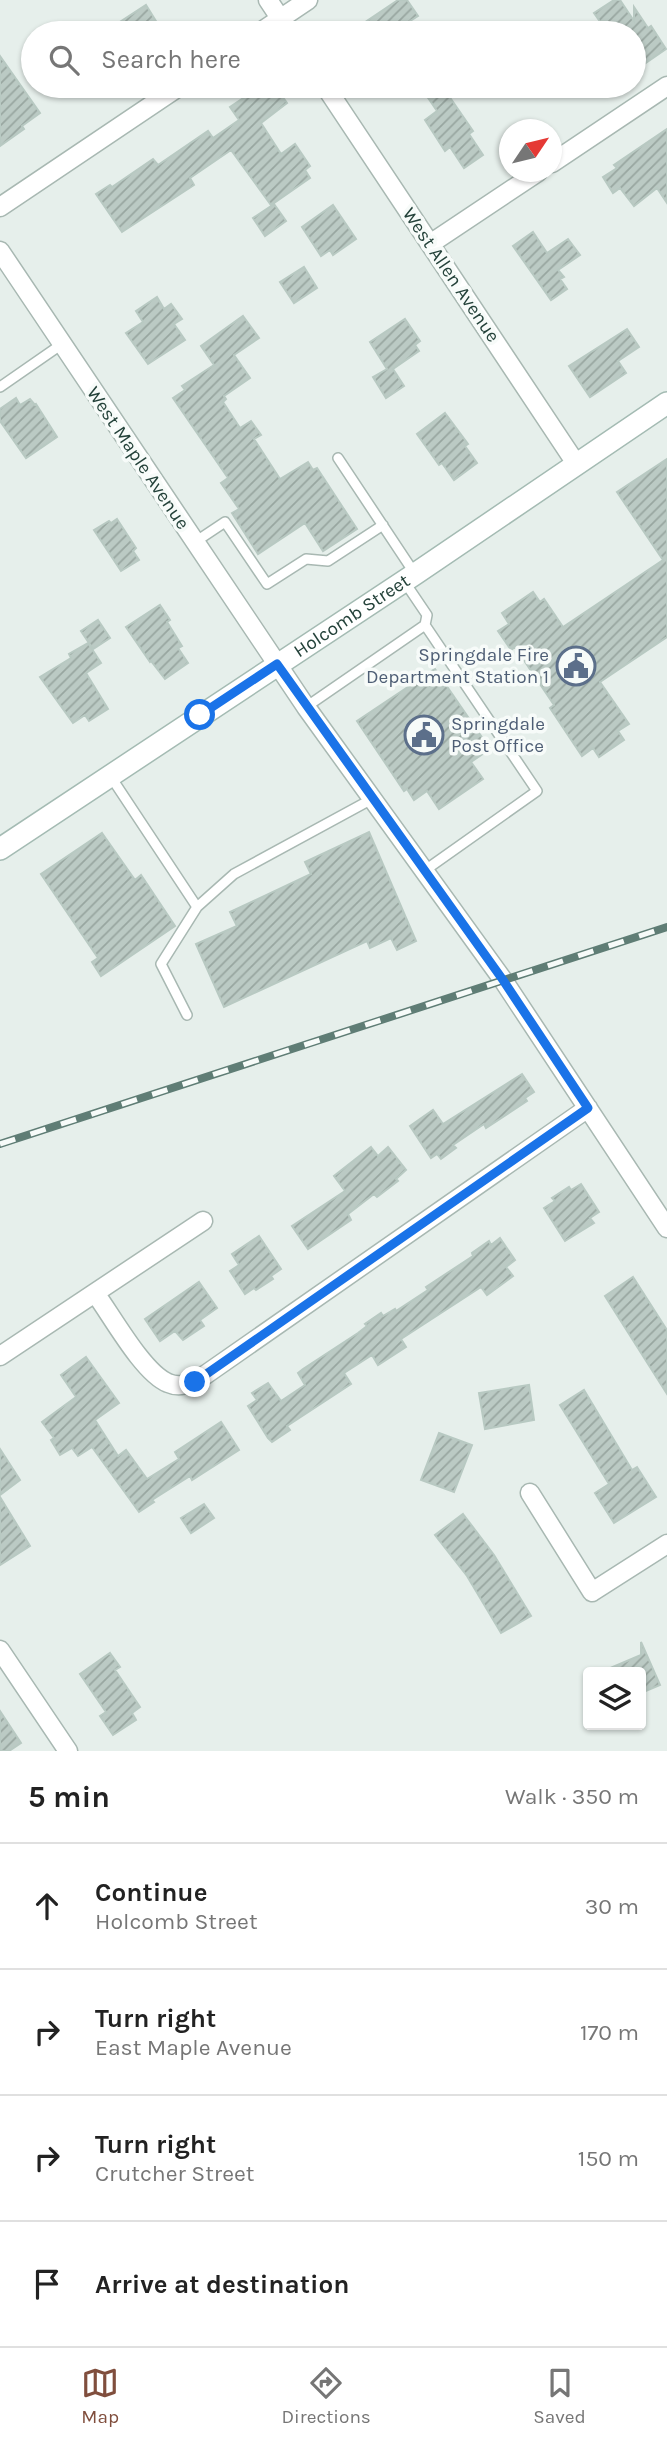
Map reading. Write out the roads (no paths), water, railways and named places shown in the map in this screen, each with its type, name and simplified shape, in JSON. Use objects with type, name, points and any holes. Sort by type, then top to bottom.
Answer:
[{"type":"street","points":[[268,0],[282,21]]},
{"type":"street","points":[[289,21],[308,0]]},
{"type":"street","points":[[562,156],[667,86]]},
{"type":"street","points":[[0,206],[162,98]]},
{"type":"street","name":"West Allen Avenue","points":[[333,98],[577,465]]},
{"type":"street","points":[[430,244],[523,182]]},
{"type":"street","name":"West Maple Avenue","points":[[0,251],[306,707],[503,980],[667,1227]]},
{"type":"street","name":"Holcomb Street","points":[[0,849],[667,403]]},
{"type":"street","points":[[95,1293],[149,1370],[171,1385],[183,1386],[195,1382],[588,1108]]},
{"type":"street","points":[[0,1356],[203,1221]]},
{"type":"street","points":[[530,1493],[592,1592],[667,1544]]},
{"type":"street","points":[[0,1650],[68,1751]]},
{"type":"lane","points":[[0,387],[62,344]]},
{"type":"lane","points":[[306,707],[425,625],[427,615],[383,525],[338,458]]},
{"type":"lane","points":[[195,542],[225,522],[267,584],[306,559],[328,562],[383,525]]},
{"type":"lane","points":[[424,871],[537,791],[425,625]]},
{"type":"lane","points":[[110,776],[197,907]]},
{"type":"lane","points":[[187,1015],[161,964],[197,907],[234,874],[372,799]]},
{"type":"railway","points":[[0,1144],[667,927]]},
{"type":"place","name":"Springdale Fire Department Station 1","points":[[576,666]]},
{"type":"place","name":"Springdale Post Office","points":[[424,735]]}]
